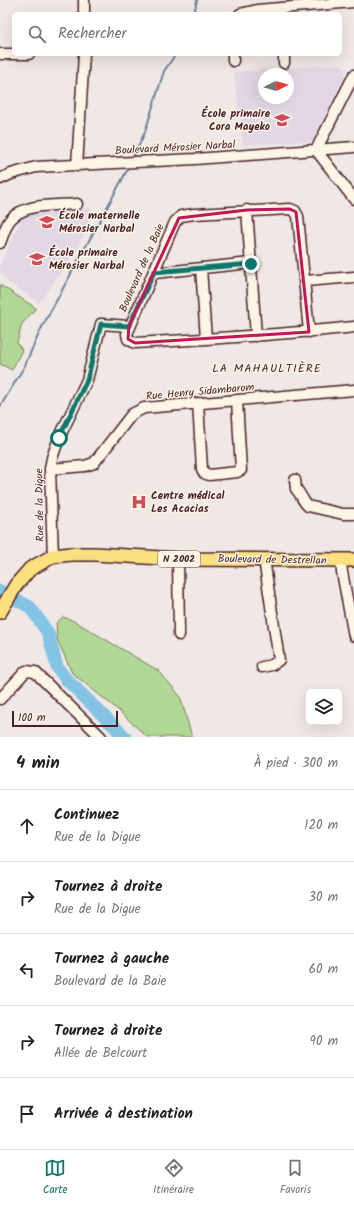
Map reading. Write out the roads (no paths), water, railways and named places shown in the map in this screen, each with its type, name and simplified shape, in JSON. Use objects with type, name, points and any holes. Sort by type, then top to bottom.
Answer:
[{"type":"main road","name":"Boulevard de Destrellan","points":[[2,609],[16,585],[30,569],[53,556],[95,554],[178,559],[348,560]]},
{"type":"street","points":[[84,0],[84,12]]},
{"type":"street","points":[[244,12],[281,7],[354,2]]},
{"type":"street","points":[[0,54],[12,54]]},
{"type":"street","points":[[78,166],[84,56]]},
{"type":"street","points":[[354,75],[316,150],[354,199]]},
{"type":"street","name":"Boulevard Mérosier Narbal","points":[[0,179],[11,174],[36,167],[142,162],[354,147]]},
{"type":"street","points":[[0,243],[9,221],[18,211],[32,208],[77,204]]},
{"type":"street","name":"Boulevard de la Baie","points":[[309,332],[299,219],[296,212],[290,209],[247,210],[181,216],[175,222],[129,326],[127,334],[128,339],[135,343],[206,340],[309,332],[354,328]]},
{"type":"street","points":[[247,210],[256,336]]},
{"type":"street","points":[[154,272],[251,264]]},
{"type":"street","points":[[201,268],[206,340]]},
{"type":"street","points":[[305,281],[354,277]]},
{"type":"street","name":"Rue de la Digue","points":[[53,556],[50,469],[55,448],[87,380],[101,324],[129,326]]},
{"type":"street","name":"Rue Henry Sidambarom","points":[[50,469],[85,466],[94,462],[132,414],[139,410],[154,407],[354,390]]},
{"type":"street","points":[[198,403],[202,468],[204,473],[209,475],[238,472],[241,470],[237,400]]},
{"type":"street","points":[[295,480],[296,489],[302,494],[305,503],[308,506],[343,514],[354,514]]},
{"type":"street","points":[[178,559],[179,635]]},
{"type":"street","points":[[262,666],[272,665],[279,660],[264,559]]},
{"type":"street","points":[[348,560],[342,572],[354,636]]},
{"type":"street","points":[[0,699],[26,671],[31,670],[35,672],[100,737]]},
{"type":"waterway","points":[[194,12],[197,0]]},
{"type":"waterway","points":[[132,160],[145,132],[164,71],[175,56]]},
{"type":"waterway","points":[[0,407],[24,367],[41,329],[130,165]]},
{"type":"waterway","points":[[0,591],[30,607],[48,633],[57,667],[65,678],[125,737]]},
{"type":"place","name":"École primaire Cora Mayeko","points":[[282,120]]},
{"type":"place","name":"École maternelle Mérosier Narbal","points":[[47,222]]},
{"type":"place","name":"École primaire Mérosier Narbal","points":[[37,259]]},
{"type":"place","name":"Centre médical Les Acacias","points":[[139,502]]},
{"type":"district","name":"LA MAHAULTIÈRE","points":[[267,368]]}]
